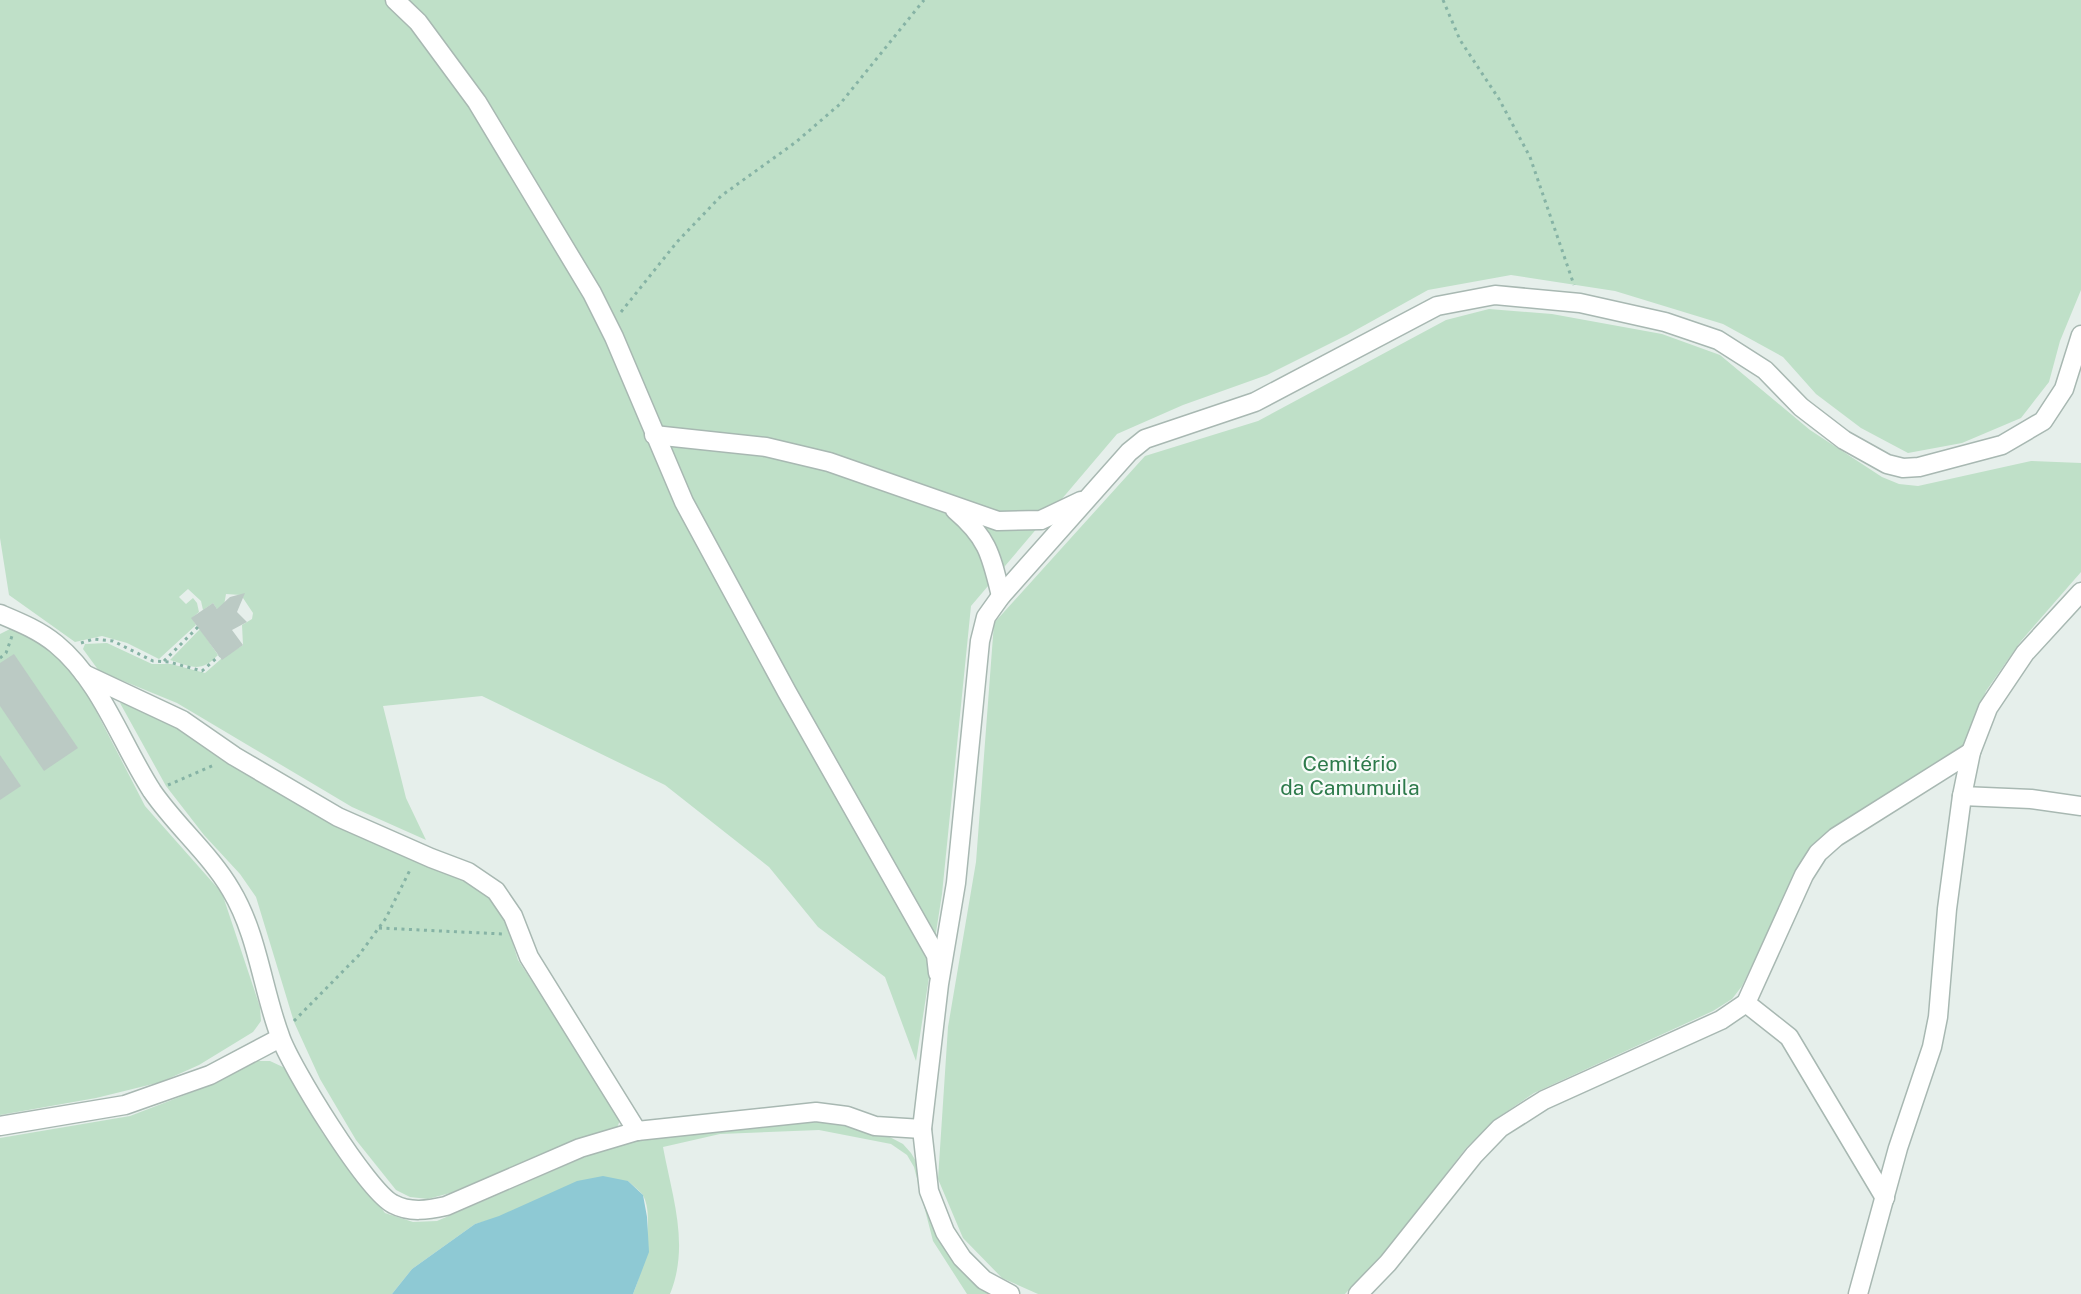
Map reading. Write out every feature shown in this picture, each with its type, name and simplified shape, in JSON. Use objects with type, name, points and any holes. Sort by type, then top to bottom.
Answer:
[{"type":"street","points":[[395,0],[418,22],[477,102],[534,194],[609,328],[684,502],[764,650],[936,955],[939,984]]},
{"type":"street","points":[[1010,1294],[984,1280],[962,1258],[945,1232],[930,1191],[922,1129],[939,984],[956,883],[980,641],[986,617],[1000,596],[1130,452],[1145,439],[1255,402],[1437,306],[1495,294],[1580,303],[1665,322],[1718,340],[1765,370],[1801,407],[1844,440],[1887,464],[1904,468],[1919,467],[2002,445],[2043,421],[2064,389],[2081,335]]},
{"type":"street","points":[[654,435],[766,447],[830,462],[919,491],[950,506],[998,520],[1041,520],[1088,498]]},
{"type":"street","points":[[950,506],[976,528],[991,558],[1000,596]]},
{"type":"street","points":[[1858,1294],[1898,1148],[1932,1047],[1938,1017],[1947,909],[1962,795],[1971,752],[1988,708],[2025,653],[2081,592]]},
{"type":"street","points":[[0,614],[33,628],[56,644],[84,674],[153,792],[231,889],[248,924],[280,1038],[332,1130],[391,1204],[410,1210],[426,1211],[446,1206],[580,1148],[638,1131],[816,1112],[847,1116],[874,1126],[922,1129]]},
{"type":"street","points":[[84,674],[182,720],[234,756],[338,817],[418,853],[468,872],[496,891],[513,915],[529,957],[638,1131]]},
{"type":"street","points":[[1358,1294],[1388,1263],[1474,1155],[1500,1128],[1544,1100],[1721,1020],[1746,1004],[1804,875],[1818,853],[1836,837],[1971,752]]},
{"type":"street","points":[[1962,795],[2031,799],[2081,806]]},
{"type":"street","points":[[1746,1004],[1789,1037],[1885,1198]]},
{"type":"street","points":[[0,1126],[124,1105],[210,1075],[280,1038]]},
{"type":"path","points":[[609,328],[677,242],[721,196],[795,142],[840,104],[924,0]]},
{"type":"path","points":[[1443,0],[1460,40],[1499,99],[1530,157],[1580,303]]},
{"type":"path","points":[[164,661],[198,627]]},
{"type":"path","points":[[79,645],[88,640],[103,639],[122,644],[153,661],[164,661],[202,670],[219,656]]},
{"type":"path","points":[[6,653],[9,657]]},
{"type":"path","points":[[153,792],[234,756]]},
{"type":"path","points":[[280,1038],[359,955],[379,928],[418,853]]},
{"type":"path","points":[[379,928],[520,935]]},
{"type":"green space","points":[[0,0],[2081,0],[2081,290],[2060,341],[2049,382],[2021,418],[1962,443],[1908,453],[1861,428],[1816,394],[1783,357],[1723,324],[1615,291],[1511,275],[1428,290],[1347,335],[1267,375],[1183,405],[1117,434],[971,606],[942,894],[916,1061],[885,977],[818,927],[769,867],[665,785],[482,696],[383,706],[406,798],[426,840],[352,807],[177,703],[99,671],[83,649],[85,644],[107,643],[152,664],[171,664],[205,673],[243,645],[242,625],[252,619],[253,613],[241,595],[226,594],[222,617],[213,603],[203,610],[201,601],[188,589],[179,597],[186,604],[193,598],[197,603],[199,612],[192,618],[196,625],[159,659],[127,643],[102,636],[75,642],[9,595],[0,538]]},
{"type":"green space","name":"Cemitério da Camumuila","points":[[1489,309],[1552,314],[1662,334],[1720,355],[1810,430],[1882,477],[1899,484],[1918,486],[2031,461],[2081,463],[2081,572],[2021,641],[1986,691],[1966,743],[1828,833],[1806,854],[1742,986],[1732,999],[1713,1011],[1534,1093],[1497,1118],[1466,1148],[1383,1255],[1345,1294],[1038,1294],[1002,1278],[963,1238],[938,1179],[948,1027],[976,862],[994,623],[1145,456],[1258,421],[1446,320]]},
{"type":"green space","points":[[10,629],[21,629],[34,636],[78,676],[145,806],[222,893],[260,1007],[261,1021],[253,1032],[199,1065],[161,1082],[96,1098],[0,1115],[0,634]]},
{"type":"green space","points":[[200,629],[218,655],[212,661],[196,667],[170,660]]},
{"type":"green space","points":[[120,703],[136,705],[163,716],[297,800],[323,819],[475,885],[492,897],[502,909],[518,960],[611,1101],[620,1120],[617,1128],[554,1149],[450,1193],[428,1199],[410,1197],[396,1190],[356,1140],[320,1079],[294,1022],[256,897],[240,874],[204,835],[166,786]]},
{"type":"green space","points":[[257,1061],[270,1061],[285,1068],[323,1134],[385,1213],[413,1222],[437,1221],[615,1144],[744,1127],[818,1122],[849,1125],[884,1134],[903,1144],[911,1153],[917,1163],[924,1195],[999,1294],[967,1294],[933,1241],[914,1167],[907,1155],[891,1144],[819,1130],[720,1134],[663,1147],[679,1239],[676,1276],[670,1294],[633,1294],[646,1244],[648,1215],[642,1194],[628,1181],[475,1224],[412,1269],[392,1294],[0,1294],[0,1138],[130,1116],[216,1083]]},
{"type":"water","points":[[603,1176],[628,1181],[643,1195],[649,1252],[633,1294],[392,1294],[412,1269],[475,1224],[499,1216],[577,1181]]},
{"type":"building","points":[[245,593],[237,612],[247,622],[232,630],[243,645],[222,660],[191,618],[213,603],[217,609],[230,597]]},
{"type":"building","points":[[14,654],[78,748],[44,771],[0,706],[0,663]]},
{"type":"building","points":[[0,755],[21,786],[0,800]]}]
